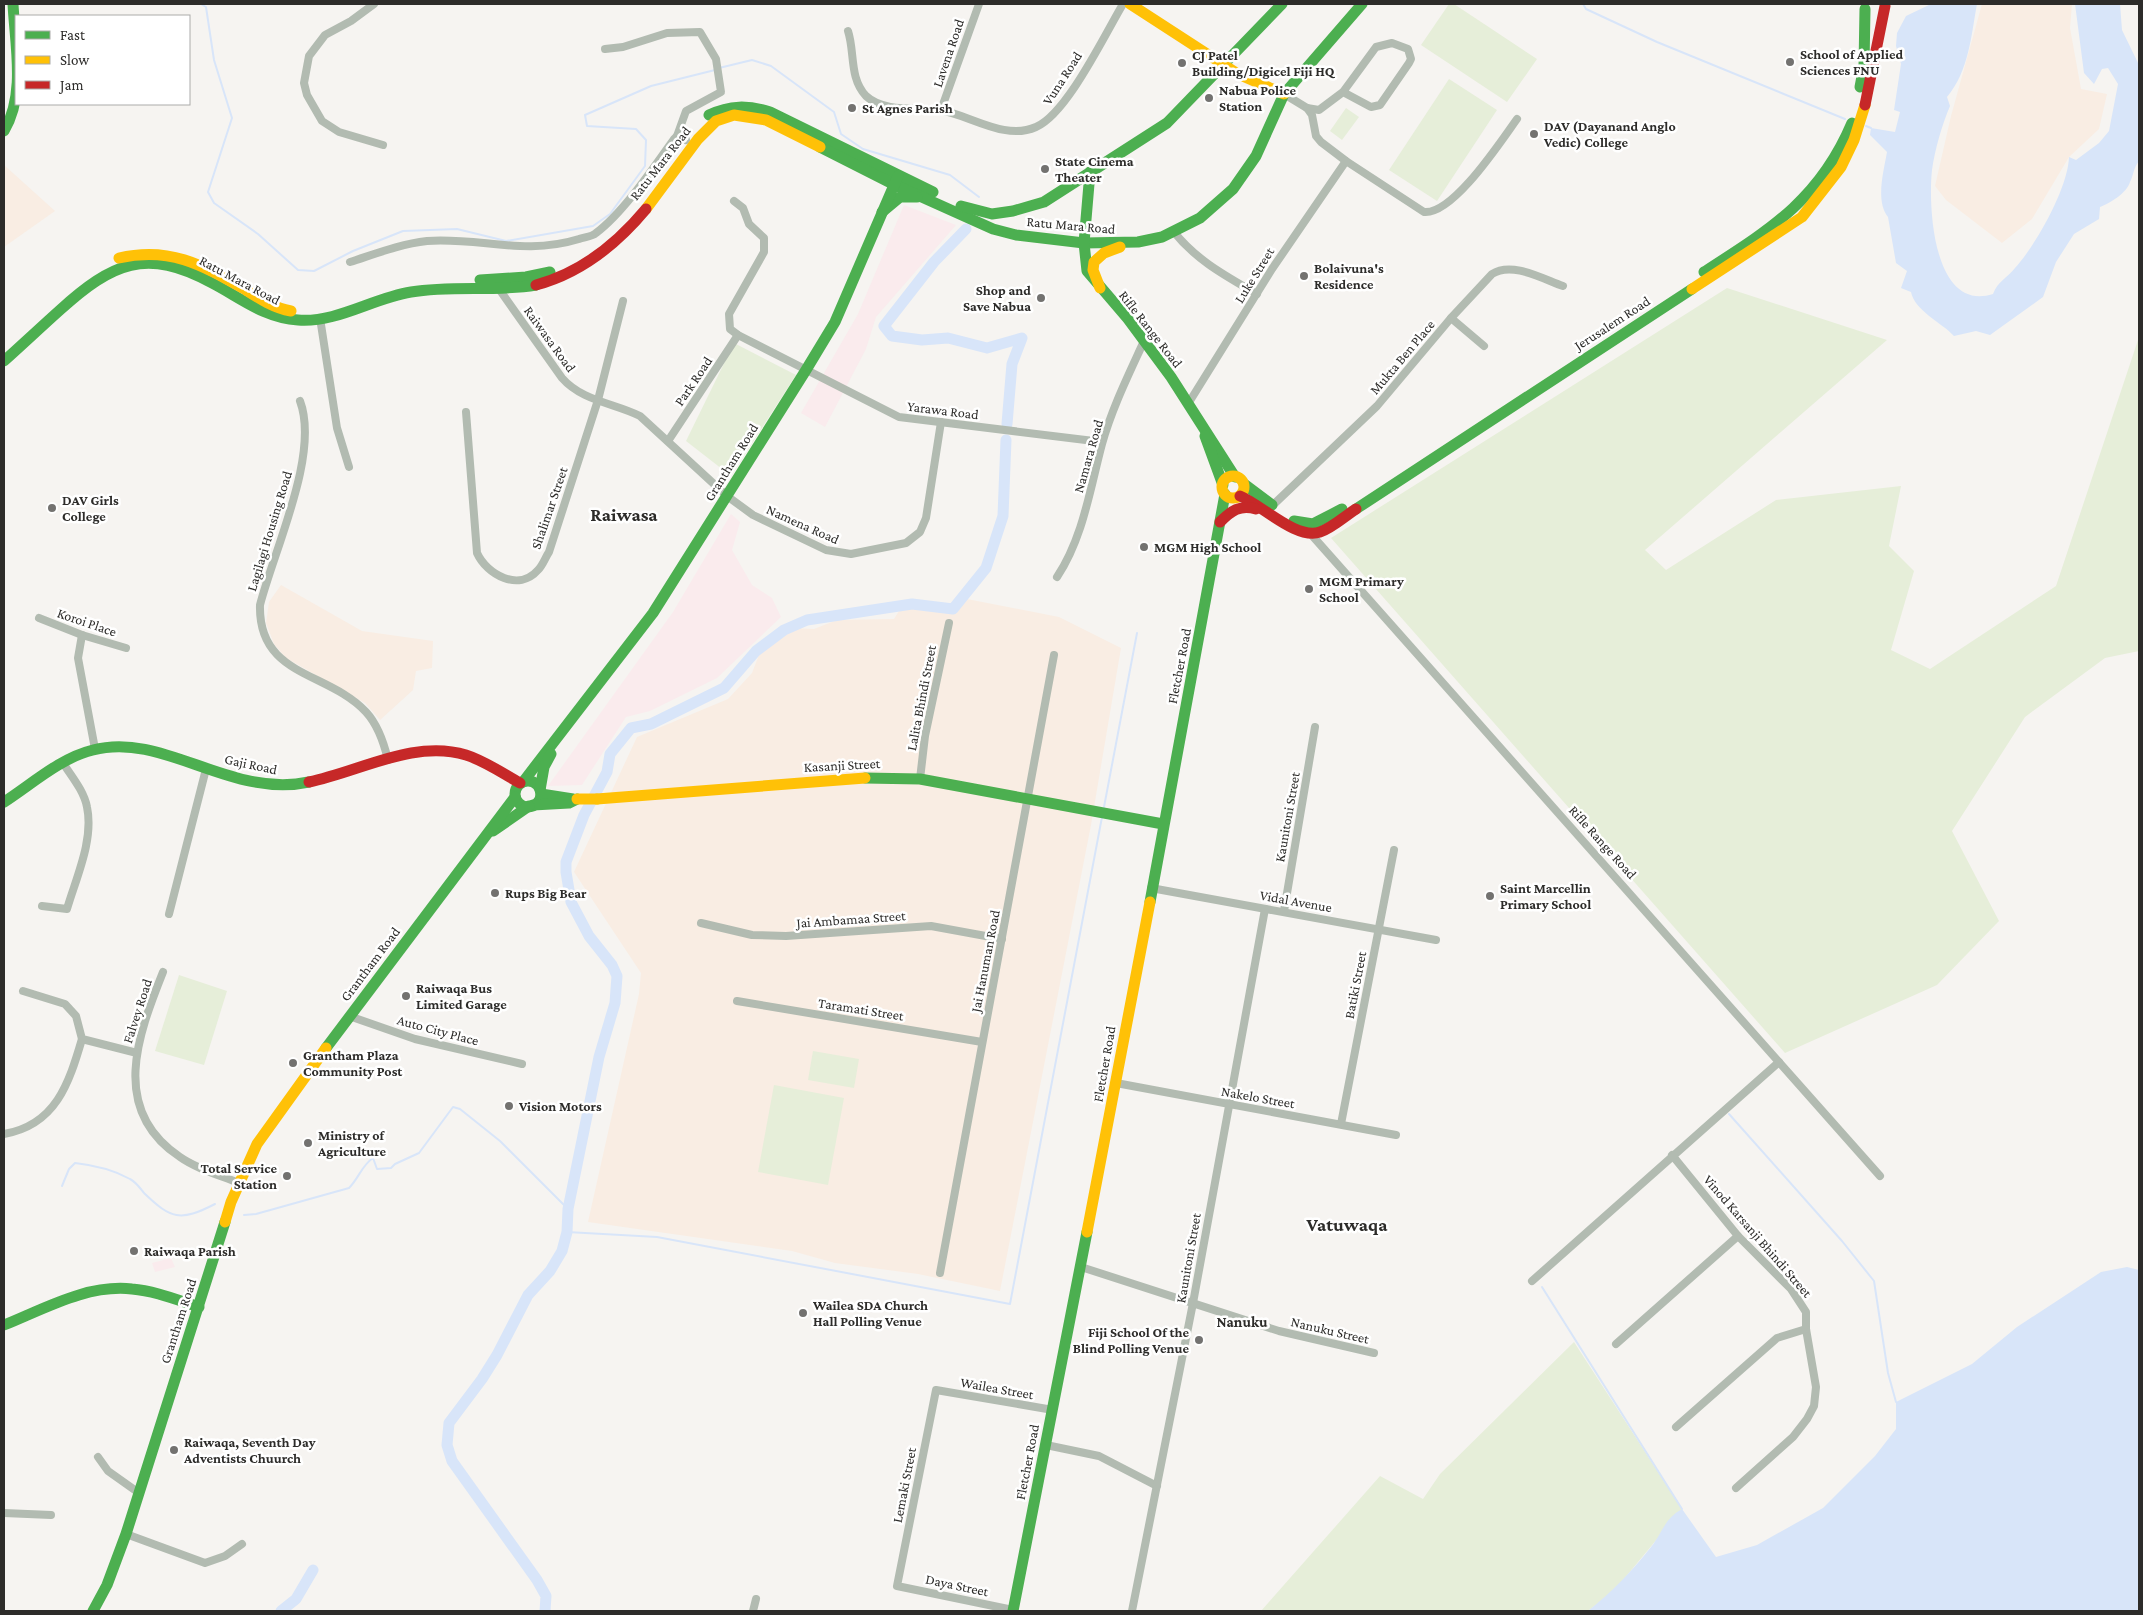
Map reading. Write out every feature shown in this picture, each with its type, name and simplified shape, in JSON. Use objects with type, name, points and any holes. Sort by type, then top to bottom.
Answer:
[{"type":"main road","points":[[13,4],[15,61]]},
{"type":"main road","points":[[1130,4],[1238,74],[1284,94]]},
{"type":"main road","name":"Ratu Mara Road","points":[[4,361],[97,278],[126,265],[154,262],[179,266],[200,275],[245,303],[271,315],[301,321],[320,318],[421,289],[450,287],[516,289],[561,278],[591,260],[658,195],[707,128],[716,121],[734,115],[766,120],[896,180],[974,212],[996,214],[1015,212],[1044,202],[1167,123],[1282,4]]},
{"type":"main road","name":"Ratu Mara Road","points":[[4,349],[76,284],[102,265],[124,256],[138,253],[161,253],[183,256],[271,304],[297,312],[316,311],[420,281],[497,280],[542,275],[580,258],[602,240],[652,188],[682,138],[701,121],[710,114],[728,107],[742,105],[779,114],[896,180],[922,198],[994,230],[1016,235],[1084,243],[1138,242],[1174,232],[1200,218],[1233,189],[1256,156],[1284,94],[1362,4]]},
{"type":"main road","points":[[1862,6],[1876,13],[1886,4]]},
{"type":"main road","name":"Jerusalem Road","points":[[1308,530],[1321,532],[1802,217],[1829,187],[1856,135],[1865,106],[1886,4]]},
{"type":"main road","name":"Jerusalem Road","points":[[1308,530],[1772,227],[1815,190],[1849,131],[1856,109],[1864,66],[1862,6]]},
{"type":"main road","points":[[4,131],[14,112],[15,100]]},
{"type":"main road","name":"Rifle Range Road","points":[[1090,172],[1084,243],[1087,271],[1128,319],[1188,404],[1204,431],[1231,493]]},
{"type":"main road","name":"Grantham Road","points":[[522,782],[554,744],[653,614],[806,370],[835,322],[896,180]]},
{"type":"main road","points":[[882,212],[900,198],[922,198]]},
{"type":"main road","points":[[1100,288],[1093,270],[1096,259],[1110,250],[1138,242]]},
{"type":"main road","name":"Rifle Range Road","points":[[1204,431],[1218,448],[1239,480]]},
{"type":"main road","points":[[1231,493],[1227,479],[1239,480],[1308,530]]},
{"type":"main road","points":[[1231,493],[1244,490],[1239,480]]},
{"type":"main road","points":[[1231,493],[1260,505],[1296,530],[1308,530]]},
{"type":"main road","name":"Fletcher Road","points":[[1013,1610],[1081,1267],[1220,522],[1231,493]]},
{"type":"main road","points":[[1220,522],[1233,509],[1242,505],[1254,508],[1283,522]]},
{"type":"main road","name":"Grantham Road","points":[[540,792],[544,767],[554,744]]},
{"type":"main road","name":"Gaji Road","points":[[4,802],[63,763],[95,749],[123,747],[140,749],[236,778],[275,786],[332,778],[388,760],[430,752],[461,753],[482,761],[501,773],[522,782]]},
{"type":"main road","name":"Gaji Road","points":[[501,773],[515,796]]},
{"type":"main road","name":"Kasanji Street","points":[[531,806],[569,803],[580,800],[860,778],[920,779],[1163,824]]},
{"type":"main road","points":[[522,782],[533,782],[540,792],[538,801],[531,806],[522,805],[515,796],[522,782]]},
{"type":"main road","name":"Kasanji Street","points":[[540,792],[580,800]]},
{"type":"main road","name":"Grantham Road","points":[[93,1611],[107,1585],[126,1534],[231,1202],[267,1128],[515,796]]},
{"type":"main road","name":"Grantham Road","points":[[483,838],[531,806]]},
{"type":"main road","points":[[4,1325],[102,1288],[121,1288],[148,1292],[199,1307]]},
{"type":"street","points":[[374,4],[350,21],[325,35],[309,56],[304,83],[307,95],[322,121],[339,132],[383,145]]},
{"type":"street","name":"Lavena Road","points":[[941,110],[979,4]]},
{"type":"street","name":"Vuna Road","points":[[848,31],[853,45],[853,67],[867,97],[891,106],[941,110],[992,127],[1017,131],[1036,128],[1051,117],[1064,102],[1123,4]]},
{"type":"street","points":[[350,262],[393,247],[425,242],[455,242],[522,248],[554,246],[595,235],[682,138],[680,124],[686,111],[721,92],[719,69],[700,32],[667,32],[623,47],[605,49]]},
{"type":"street","points":[[1284,94],[1307,108],[1320,110],[1343,92],[1376,47],[1392,43],[1408,49],[1411,59],[1380,105],[1371,107],[1343,92]]},
{"type":"street","points":[[1307,108],[1312,115],[1316,136],[1346,161],[1418,209],[1430,212],[1444,205],[1466,185],[1485,164],[1517,118]]},
{"type":"street","name":"Luke Street","points":[[1188,404],[1257,294],[1346,161]]},
{"type":"street","points":[[734,201],[743,208],[750,224],[764,238],[766,244],[764,252],[729,314],[730,329],[738,336]]},
{"type":"street","points":[[1174,232],[1186,248],[1210,267],[1257,294]]},
{"type":"street","name":"Mukta Ben Place","points":[[1272,505],[1377,406],[1451,318],[1499,270],[1515,270],[1564,286]]},
{"type":"street","name":"Raiwasa Road","points":[[499,289],[567,383],[578,392],[598,400]]},
{"type":"street","points":[[510,305],[516,289]]},
{"type":"street","name":"Shalimar Street","points":[[466,412],[477,553],[482,564],[496,576],[511,580],[526,578],[538,570],[549,552],[598,400],[623,301]]},
{"type":"street","points":[[320,318],[336,428],[349,467]]},
{"type":"street","points":[[1451,318],[1484,346]]},
{"type":"street","name":"Yarawa Road","points":[[738,336],[899,417],[1102,442]]},
{"type":"street","name":"Park Road","points":[[668,440],[738,336]]},
{"type":"street","name":"Namara Road","points":[[1057,578],[1069,559],[1076,542],[1102,442],[1144,341]]},
{"type":"street","name":"Namena Road","points":[[598,400],[640,416],[727,496],[753,515],[832,552],[856,553],[906,543],[920,532],[926,518],[940,422]]},
{"type":"street","name":"Lagilagi Housing Road","points":[[300,401],[306,422],[305,452],[260,605],[263,632],[276,656],[286,664],[342,694],[366,712],[380,736],[388,760]]},
{"type":"street","name":"Rifle Range Road","points":[[1308,530],[1880,1176]]},
{"type":"street","name":"Koroi Place","points":[[39,618],[126,648]]},
{"type":"street","name":"Lalita Bhindi Street","points":[[920,779],[924,736],[949,623]]},
{"type":"street","points":[[82,634],[78,658],[95,749]]},
{"type":"street","name":"Jai Hanuman Road","points":[[940,1272],[1054,655]]},
{"type":"street","name":"Kaunitoni Street","points":[[1284,911],[1316,727]]},
{"type":"street","points":[[42,906],[67,909],[86,845],[89,821],[87,806],[80,789],[63,763]]},
{"type":"street","points":[[169,914],[206,769]]},
{"type":"street","name":"Batiki Street","points":[[1341,1124],[1394,850]]},
{"type":"street","name":"Vidal Avenue","points":[[1151,888],[1436,940]]},
{"type":"street","name":"Kaunitoni Street","points":[[1132,1611],[1193,1303],[1265,909]]},
{"type":"street","name":"Jai Ambamaa Street","points":[[701,924],[752,935],[786,936],[931,926],[1002,939]]},
{"type":"street","name":"Falvey Road","points":[[164,972],[139,1038],[135,1085],[137,1098],[143,1114],[163,1144],[191,1164],[239,1183]]},
{"type":"street","points":[[4,1134],[30,1126],[46,1114],[70,1081],[82,1039],[76,1016],[64,1004],[23,991]]},
{"type":"street","name":"Taramati Street","points":[[737,1001],[982,1042]]},
{"type":"street","name":"Auto City Place","points":[[349,1016],[415,1039],[522,1064]]},
{"type":"street","points":[[82,1039],[137,1053]]},
{"type":"street","points":[[1532,1281],[1779,1062]]},
{"type":"street","name":"Nakelo Street","points":[[1116,1083],[1396,1135]]},
{"type":"street","name":"Vinod Karsanji Bhindi Street","points":[[1672,1155],[1738,1236],[1791,1289],[1806,1312],[1806,1329],[1816,1387],[1814,1406],[1807,1420],[1793,1438],[1736,1488]]},
{"type":"street","points":[[1616,1344],[1738,1236]]},
{"type":"street","name":"Nanuku Street","points":[[1081,1267],[1279,1331],[1374,1353]]},
{"type":"street","points":[[1676,1427],[1777,1338],[1806,1329]]},
{"type":"street","name":"Wailea Street","points":[[936,1390],[1053,1410]]},
{"type":"street","name":"Lemaki Street","points":[[897,1586],[936,1390]]},
{"type":"street","points":[[1046,1446],[1099,1456],[1157,1486]]},
{"type":"street","points":[[98,1457],[108,1471],[139,1494]]},
{"type":"street","points":[[4,1513],[51,1515]]},
{"type":"street","points":[[126,1534],[205,1563],[225,1556],[242,1544]]},
{"type":"street","name":"Daya Street","points":[[897,1586],[1013,1610]]},
{"type":"street","points":[[752,1611],[756,1599]]},
{"type":"shaded area","points":[[1982,4],[2072,4],[2070,28],[2081,89],[2107,94],[2099,129],[2069,157],[2032,219],[2002,243],[1946,200],[1935,186],[1951,116]]},
{"type":"shaded area","points":[[4,165],[55,211],[4,247]]},
{"type":"shaded area","points":[[904,205],[956,225],[876,317],[866,349],[825,427],[801,413],[858,314]]},
{"type":"shaded area","points":[[731,514],[740,522],[732,550],[752,585],[772,598],[781,617],[717,678],[650,711],[626,717],[582,785],[548,786],[673,612]]},
{"type":"shaded area","points":[[281,585],[362,631],[433,641],[432,668],[416,671],[413,690],[380,720],[365,703],[286,658],[274,644],[266,623],[269,602]]},
{"type":"shaded area","points":[[967,599],[1059,617],[1121,648],[1091,825],[1000,1291],[918,1274],[835,1263],[792,1251],[588,1222],[639,994],[641,973],[574,872],[637,737],[728,699],[752,673],[762,647],[791,628],[814,629],[837,620],[894,619],[899,611],[917,607],[938,610]]},
{"type":"shaded area","points":[[171,1258],[175,1267],[155,1272],[152,1263]]},
{"type":"green space","points":[[1449,4],[1454,4],[1537,59],[1507,102],[1421,45]]},
{"type":"green space","points":[[1449,79],[1497,110],[1437,201],[1389,170]]},
{"type":"green space","points":[[1346,108],[1359,117],[1342,140],[1330,131]]},
{"type":"green space","points":[[1727,288],[1887,340],[1645,550],[1666,570],[1776,500],[1901,486],[1889,546],[1914,571],[1891,650],[1930,669],[2056,586],[2139,337],[2139,651],[2105,658],[2025,717],[1952,831],[1999,921],[1937,985],[1785,1053],[1331,538]]},
{"type":"green space","points":[[734,343],[796,375],[731,476],[686,441]]},
{"type":"green space","points":[[179,975],[227,991],[204,1065],[155,1051]]},
{"type":"green space","points":[[813,1051],[859,1059],[854,1088],[808,1080]]},
{"type":"green space","points":[[774,1085],[844,1098],[828,1185],[758,1172]]},
{"type":"green space","points":[[1574,1342],[1682,1509],[1614,1591],[1588,1611],[1261,1611],[1380,1476],[1423,1499],[1440,1474]]},
{"type":"water","points":[[1931,4],[1977,4],[1965,65],[1947,97],[1950,106],[1937,146],[1931,186],[1934,230],[1946,273],[1958,288],[1973,296],[1993,294],[2000,283],[2015,268],[2032,245],[2050,215],[2063,184],[2069,157],[2076,160],[2099,143],[2109,131],[2118,84],[2108,68],[2102,69],[2094,84],[2084,73],[2075,4],[2120,4],[2122,30],[2139,65],[2139,161],[2128,186],[2118,197],[2100,207],[2099,219],[2074,234],[2056,262],[2043,297],[1990,335],[1976,331],[1954,336],[1923,311],[1913,299],[1911,292],[1901,288],[1907,271],[1896,263],[1888,217],[1882,203],[1881,194],[1887,152],[1870,135],[1871,128],[1895,132],[1900,112],[1894,110],[1901,64],[1896,46],[1897,33],[1906,16]]},
{"type":"water","points":[[2127,1267],[2139,1270],[2139,1611],[1588,1611],[1629,1573],[1651,1547],[1667,1521],[1682,1509],[1716,1557],[1757,1545],[1823,1508],[1875,1456],[1896,1429],[1896,1402],[1972,1364],[2017,1327],[2101,1272]]},
{"type":"waterway","points":[[201,4],[206,7],[214,60],[232,118],[208,192],[214,203],[258,234],[298,270],[314,271],[353,251],[403,231],[457,229],[506,241],[593,226],[610,214],[645,166],[646,140],[636,129],[587,126],[585,115],[651,86],[715,70]]},
{"type":"waterway","points":[[1583,4],[1586,9],[1657,42],[1845,119]]},
{"type":"waterway","points":[[719,68],[752,60],[771,66],[834,112],[841,134],[863,149],[950,175],[979,197]]},
{"type":"waterway","points":[[1866,126],[1871,128]]},
{"type":"waterway","points":[[966,229],[934,262],[884,326],[892,336],[922,340],[948,338],[987,348],[1022,338],[1012,364],[1007,424]]},
{"type":"waterway","points":[[545,1611],[546,1596],[537,1580],[452,1461],[447,1445],[449,1423],[482,1379],[497,1355],[528,1295],[550,1271],[562,1251],[567,1232],[568,1209],[599,1057],[615,1003],[617,976],[612,965],[589,936],[571,902],[566,862],[584,815],[607,772],[610,754],[631,728],[651,724],[724,688],[756,651],[784,630],[807,620],[912,604],[953,609],[986,568],[1003,516],[1006,440]]},
{"type":"waterway","points":[[1104,807],[1137,633]]},
{"type":"waterway","points":[[567,1232],[657,1237],[1010,1304],[1102,817]]},
{"type":"waterway","points":[[244,1215],[256,1214],[349,1188],[366,1164],[373,1158],[377,1169],[391,1168],[395,1164],[419,1153],[453,1107],[460,1109],[500,1141],[568,1209]]},
{"type":"waterway","points":[[1729,1114],[1842,1241],[1874,1281],[1888,1373],[1896,1402]]},
{"type":"waterway","points":[[62,1186],[69,1169],[75,1163],[103,1168],[124,1176],[138,1185],[153,1202],[169,1213],[176,1215],[193,1214],[215,1204]]},
{"type":"waterway","points":[[1542,1287],[1682,1509]]},
{"type":"waterway","points":[[281,1611],[296,1599],[313,1570]]},
{"type":"traffic: fast","points":[[13,4],[15,28]]},
{"type":"traffic: fast","points":[[961,206],[992,214],[1013,211],[1044,202],[1167,123],[1282,4]]},
{"type":"traffic: fast","points":[[820,147],[895,185],[993,229],[1016,235],[1084,243],[1138,242],[1162,237],[1200,218],[1233,189],[1256,156],[1284,94],[1362,4]]},
{"type":"traffic: fast","points":[[1860,87],[1864,66],[1865,9]]},
{"type":"traffic: fast","points":[[4,131],[11,117],[15,101]]},
{"type":"traffic: fast","points":[[709,115],[724,109],[739,107],[770,112],[933,192]]},
{"type":"traffic: fast","points":[[1704,272],[1772,226],[1809,192],[1825,172],[1852,123]]},
{"type":"traffic: fast","points":[[1090,172],[1084,243],[1087,271],[1128,319],[1171,377],[1235,477]]},
{"type":"traffic: fast","points":[[523,782],[653,613],[806,370],[835,322],[898,176]]},
{"type":"traffic: fast","points":[[882,212],[900,197],[917,197]]},
{"type":"traffic: fast","points":[[4,361],[60,310],[96,281],[114,271],[131,265],[149,263],[168,265],[212,283],[263,311],[298,320],[327,318],[383,299],[411,292],[536,285]]},
{"type":"traffic: fast","points":[[480,280],[526,277],[550,272]]},
{"type":"traffic: fast","points":[[1356,509],[1692,289]]},
{"type":"traffic: fast","points":[[1205,436],[1223,485]]},
{"type":"traffic: fast","points":[[1244,484],[1272,505]]},
{"type":"traffic: fast","points":[[1150,902],[1225,494]]},
{"type":"traffic: fast","points":[[1294,521],[1313,524],[1342,509]]},
{"type":"traffic: fast","points":[[4,802],[69,759],[93,750],[119,747],[145,749],[252,782],[280,785],[309,782]]},
{"type":"traffic: fast","points":[[540,790],[544,767],[551,754]]},
{"type":"traffic: fast","points":[[865,778],[920,779],[1163,824]]},
{"type":"traffic: fast","points":[[528,781],[537,785],[541,794],[537,803],[528,807],[519,803],[515,794],[519,785],[528,781]]},
{"type":"traffic: fast","points":[[541,794],[573,799]]},
{"type":"traffic: fast","points":[[326,1048],[515,797]]},
{"type":"traffic: fast","points":[[533,805],[569,803],[577,799]]},
{"type":"traffic: fast","points":[[493,831],[529,806]]},
{"type":"traffic: fast","points":[[93,1611],[107,1585],[126,1534],[225,1222]]},
{"type":"traffic: fast","points":[[1013,1611],[1087,1232]]},
{"type":"traffic: fast","points":[[4,1325],[66,1299],[99,1290],[115,1288],[149,1292],[199,1307]]},
{"type":"traffic: slow","points":[[1130,4],[1238,74],[1284,94]]},
{"type":"traffic: slow","points":[[1692,289],[1802,217],[1841,167],[1854,140],[1865,105]]},
{"type":"traffic: slow","points":[[646,209],[698,139],[716,121],[734,115],[766,120],[820,147]]},
{"type":"traffic: slow","points":[[1100,288],[1093,270],[1094,262],[1104,253],[1120,247]]},
{"type":"traffic: slow","points":[[119,258],[154,254],[185,260],[215,273],[267,303],[291,311]]},
{"type":"traffic: slow","points":[[1233,476],[1241,479],[1244,487],[1241,495],[1233,498],[1225,495],[1222,487],[1225,479],[1233,476]]},
{"type":"traffic: slow","points":[[597,799],[865,778]]},
{"type":"traffic: slow","points":[[577,799],[597,799]]},
{"type":"traffic: slow","points":[[1087,1232],[1150,902]]},
{"type":"traffic: slow","points":[[225,1222],[231,1202],[257,1144],[326,1048]]},
{"type":"traffic: jam","points":[[1865,105],[1885,6]]},
{"type":"traffic: jam","points":[[536,285],[568,273],[597,256],[610,246],[646,209]]},
{"type":"traffic: jam","points":[[1240,496],[1290,526],[1300,531],[1311,533],[1325,530],[1356,509]]},
{"type":"traffic: jam","points":[[1220,522],[1236,509],[1245,507],[1256,509]]},
{"type":"traffic: jam","points":[[309,782],[407,754],[446,751],[466,755],[487,764],[520,783]]},
{"type":"place","name":"School of Applied Sciences FNU","points":[[1790,62]]},
{"type":"place","name":"CJ Patel Building/Digicel Fiji HQ","points":[[1182,63]]},
{"type":"place","name":"Nabua Police Station","points":[[1209,98]]},
{"type":"place","name":"St Agnes Parish","points":[[852,108]]},
{"type":"place","name":"DAV (Dayanand Anglo Vedic) College","points":[[1534,134]]},
{"type":"place","name":"State Cinema Theater","points":[[1045,169]]},
{"type":"place","name":"Bolaivuna's Residence","points":[[1304,276]]},
{"type":"place","name":"Shop and Save Nabua","points":[[1041,298]]},
{"type":"place","name":"DAV Girls College","points":[[52,508]]},
{"type":"place","name":"MGM High School","points":[[1144,547]]},
{"type":"place","name":"MGM Primary School","points":[[1309,589]]},
{"type":"place","name":"Rups Big Bear","points":[[495,893]]},
{"type":"place","name":"Saint Marcellin Primary School","points":[[1490,896]]},
{"type":"place","name":"Raiwaqa Bus Limited Garage","points":[[406,996]]},
{"type":"place","name":"Grantham Plaza Community Post","points":[[293,1063]]},
{"type":"place","name":"Vision Motors","points":[[509,1106]]},
{"type":"place","name":"Ministry of Agriculture","points":[[308,1143]]},
{"type":"place","name":"Total Service Station","points":[[287,1176]]},
{"type":"place","name":"Raiwaqa Parish","points":[[134,1251]]},
{"type":"place","name":"Wailea SDA Church Hall Polling Venue","points":[[803,1313]]},
{"type":"place","name":"Fiji School Of the Blind Polling Venue","points":[[1199,1340]]},
{"type":"place","name":"Raiwaqa, Seventh Day Adventists Chuurch","points":[[174,1450]]},
{"type":"district","name":"Raiwasa","points":[[624,514]]},
{"type":"district","name":"Vatuwaqa","points":[[1347,1224]]},
{"type":"district","name":"Nanuku","points":[[1242,1322]]}]
